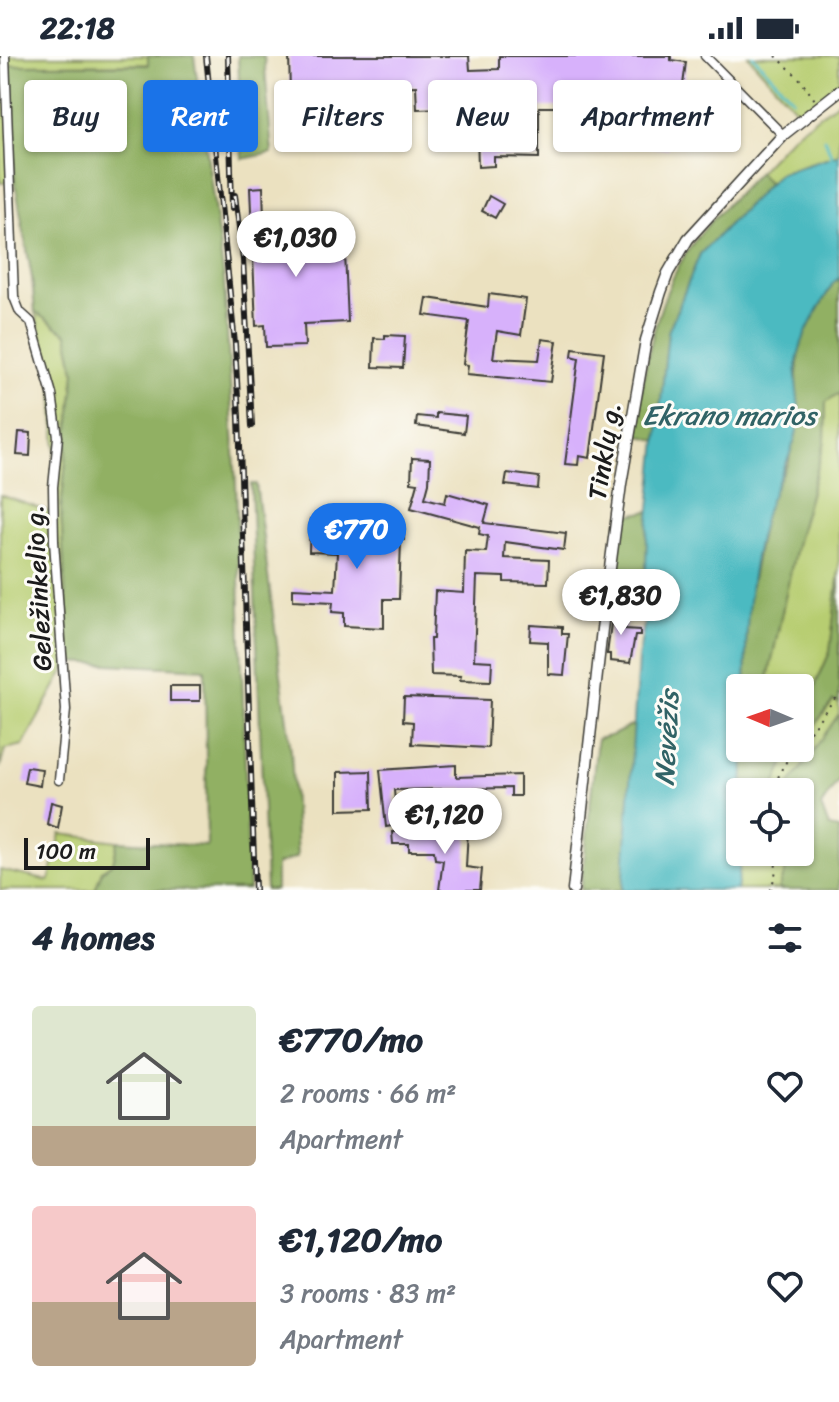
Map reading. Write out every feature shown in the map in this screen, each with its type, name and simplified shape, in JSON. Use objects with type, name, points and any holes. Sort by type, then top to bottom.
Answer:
[{"type":"main road","name":"Tinklų g.","points":[[573,890],[603,617],[637,385],[646,340],[661,292],[688,239],[783,135],[839,91]]},
{"type":"street","name":"Geležinkelio g.","points":[[5,56],[14,297],[20,312],[31,322],[52,394],[58,437],[53,487],[54,541],[66,710],[59,780]]},
{"type":"street","points":[[705,56],[783,135]]},
{"type":"path","points":[[776,56],[799,78],[819,105]]},
{"type":"path","points":[[814,726],[839,693]]},
{"type":"path","points":[[771,890],[776,866]]},
{"type":"green space","points":[[0,56],[148,56],[149,64],[9,65],[15,182],[0,183]]},
{"type":"green space","points":[[148,56],[194,56],[197,80],[143,80],[143,152],[207,152],[224,280],[236,485],[249,890],[95,890],[102,871],[113,863],[118,841],[207,846],[205,669],[69,662],[61,510],[75,372],[67,334],[35,312],[15,182],[9,65],[148,65]]},
{"type":"green space","points":[[238,56],[264,56],[272,153],[242,159],[242,152],[258,152],[258,80],[239,80]]},
{"type":"green space","points":[[748,56],[839,56],[839,88],[800,114]]},
{"type":"green space","points":[[839,101],[839,154],[779,173],[769,183],[758,172],[792,136]]},
{"type":"green space","points":[[758,172],[769,183],[700,254],[668,332],[657,441],[634,433],[653,336],[678,267],[706,226]]},
{"type":"green space","points":[[839,278],[839,393],[826,402],[825,441],[797,541],[769,674],[745,674],[747,607],[763,520],[771,494],[789,463],[800,341],[833,283]]},
{"type":"green space","points":[[35,312],[67,334],[75,372],[61,510],[69,662],[23,745],[5,749],[0,768],[0,495],[53,513],[56,457],[53,383]]},
{"type":"green space","points":[[839,393],[839,570],[830,652],[814,688],[814,674],[769,674],[797,541],[825,441],[826,401]]},
{"type":"green space","points":[[251,484],[256,484],[291,751],[297,857],[276,865],[276,890],[266,890]]},
{"type":"green space","points":[[650,511],[646,583],[615,581],[622,516]]},
{"type":"green space","points":[[839,570],[839,703],[833,701],[814,726],[814,688],[830,652]]},
{"type":"green space","points":[[834,701],[839,703],[839,714],[814,751],[814,726]]},
{"type":"green space","points":[[839,714],[839,779],[821,806],[829,827],[839,829],[839,890],[779,890],[787,866],[814,866],[814,778],[794,778],[806,762],[814,762],[814,750]]},
{"type":"green space","points":[[636,723],[623,890],[581,890],[597,739]]},
{"type":"green space","points":[[744,762],[782,762],[778,778],[743,778]]},
{"type":"green space","points":[[782,762],[806,762],[796,778],[778,778]]},
{"type":"green space","points":[[61,834],[118,841],[113,863],[102,871],[95,890],[0,890],[0,870],[49,881]]},
{"type":"green space","points":[[740,866],[787,866],[779,890],[737,890]]},
{"type":"water","name":"Ekrano marios","points":[[839,154],[839,278],[815,315],[800,348],[796,372],[798,427],[759,539],[751,581],[745,674],[726,674],[726,762],[744,762],[743,778],[726,778],[726,866],[740,866],[737,890],[623,890],[638,659],[644,625],[647,537],[668,332],[700,254],[779,173]]},
{"type":"building","points":[[289,56],[469,56],[470,70],[499,69],[499,56],[671,56],[671,60],[686,62],[684,80],[553,80],[553,107],[539,107],[539,158],[494,157],[494,166],[478,167],[478,152],[537,152],[537,80],[428,80],[428,109],[417,109],[416,86],[412,86],[412,80],[290,80]]},
{"type":"building","points":[[263,187],[261,233],[344,230],[348,322],[304,324],[305,346],[266,347],[265,325],[256,326],[250,188]]},
{"type":"building","points":[[489,196],[503,204],[495,218],[482,211]]},
{"type":"building","points":[[489,294],[526,299],[521,335],[497,331],[493,358],[539,360],[542,339],[557,341],[551,382],[467,374],[468,365],[463,364],[469,321],[424,315],[427,298],[488,307]]},
{"type":"building","points":[[385,335],[405,336],[403,368],[373,367],[374,338],[385,339]]},
{"type":"building","points":[[573,348],[604,352],[590,458],[579,456],[578,465],[565,464],[579,358],[572,356]]},
{"type":"building","points":[[436,413],[466,416],[464,433],[416,426],[417,416],[436,418]]},
{"type":"building","points":[[19,432],[31,433],[30,456],[17,455]]},
{"type":"building","points":[[412,458],[430,459],[425,498],[445,503],[447,493],[489,505],[484,523],[566,533],[564,550],[505,542],[504,558],[549,560],[548,583],[504,582],[504,577],[477,576],[474,660],[492,661],[491,681],[431,675],[430,639],[433,639],[435,591],[464,593],[465,551],[486,552],[488,536],[479,534],[480,527],[411,508],[418,483],[411,482]]},
{"type":"building","points":[[507,473],[539,477],[538,489],[505,485]]},
{"type":"building","points":[[310,519],[356,521],[356,536],[378,537],[378,531],[404,532],[399,599],[384,599],[384,628],[344,626],[344,613],[332,612],[333,602],[293,600],[293,588],[335,590],[337,553],[309,552]]},
{"type":"building","points":[[614,601],[623,602],[625,629],[640,630],[640,636],[635,636],[630,663],[610,661],[610,654],[607,654]]},
{"type":"building","points":[[531,625],[562,627],[562,634],[568,634],[564,675],[548,674],[548,642],[530,641]]},
{"type":"building","points":[[170,686],[200,686],[200,701],[170,701]]},
{"type":"building","points":[[404,697],[490,700],[488,748],[412,744],[413,722],[403,721]]},
{"type":"building","points":[[456,765],[456,777],[520,775],[520,796],[511,796],[511,788],[394,790],[397,825],[386,827],[380,770]]},
{"type":"building","points":[[27,767],[42,769],[40,786],[24,783]]},
{"type":"building","points":[[371,771],[372,809],[338,810],[338,772]]},
{"type":"building","points":[[51,802],[62,805],[58,828],[47,824]]},
{"type":"building","points":[[468,829],[466,867],[482,869],[480,890],[439,890],[443,860],[435,859],[434,851],[409,851],[409,844],[393,844],[392,832]]},
{"type":"waterway","points":[[753,56],[793,99]]},
{"type":"waterway","points":[[825,139],[832,157]]},
{"type":"railway","points":[[206,56],[235,344],[255,890]]},
{"type":"railway","points":[[228,56],[232,208]]},
{"type":"railway","points":[[235,195],[243,260],[252,426]]},
{"type":"water label","name":"Nevėžis","points":[[666,738]]}]
